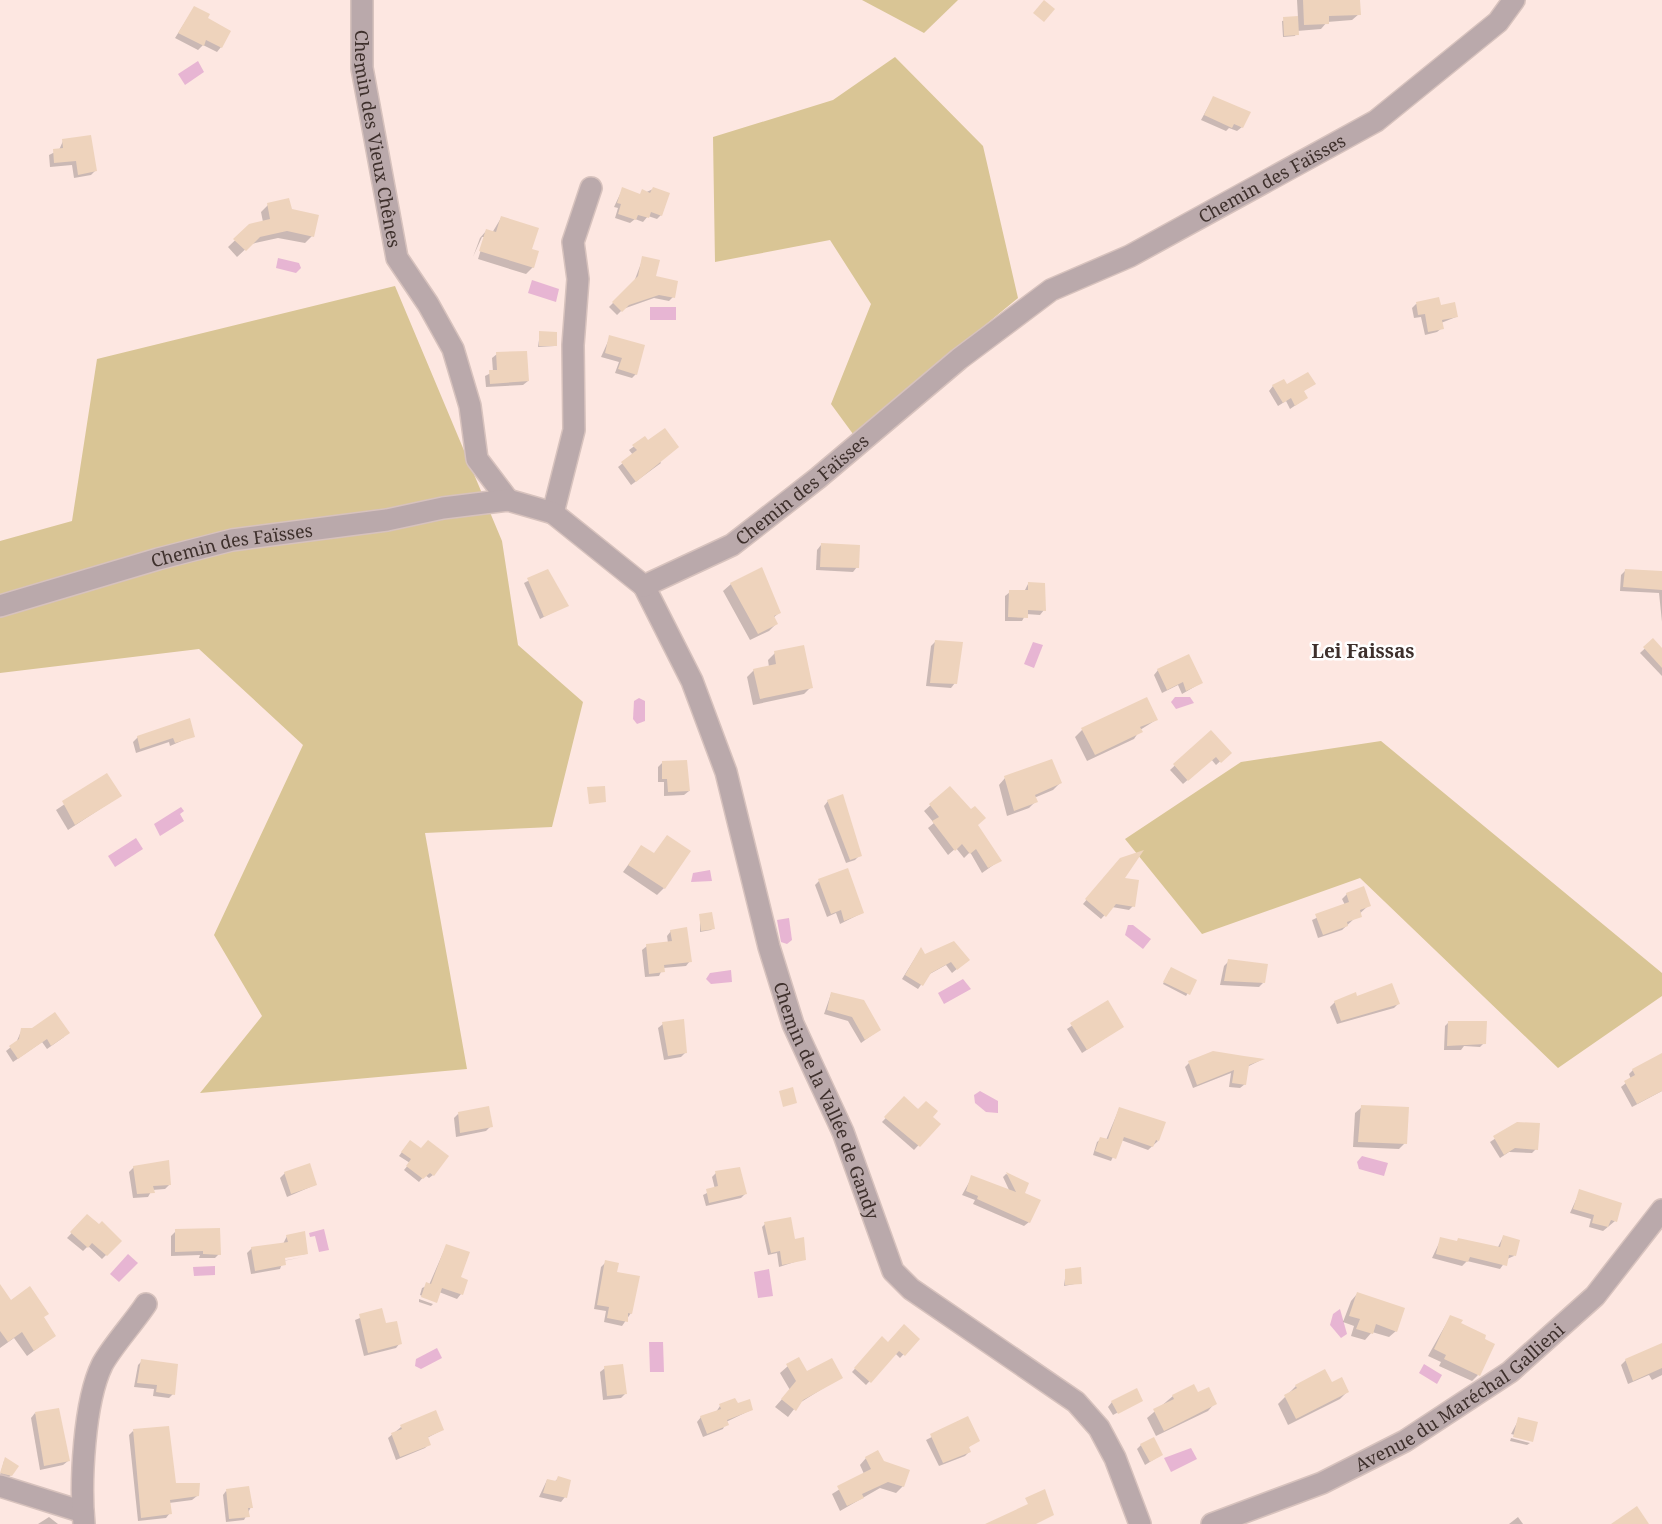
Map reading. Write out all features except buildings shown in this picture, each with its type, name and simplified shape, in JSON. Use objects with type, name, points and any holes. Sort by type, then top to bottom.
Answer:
[{"type":"street","name":"Chemin des Vieux Chênes","points":[[362,0],[362,68],[397,258],[428,304],[453,349],[470,406],[477,459],[508,500]]},
{"type":"street","name":"Chemin des Faïsses","points":[[0,606],[232,540],[387,520],[443,508],[508,500],[553,513],[644,586],[732,545],[818,478],[959,359],[1051,290],[1130,256],[1377,121],[1498,22],[1514,0]]},
{"type":"street","points":[[553,513],[574,430],[573,345],[578,279],[573,242],[591,188]]},
{"type":"street","name":"Chemin de la Vallée de Gandy","points":[[644,586],[692,681],[721,759],[752,872],[768,947],[793,1024],[843,1132],[893,1270],[911,1289],[1076,1402],[1099,1428],[1110,1448],[1140,1524]]},
{"type":"street","name":"Avenue du Maréchal Gallieni","points":[[1212,1524],[1322,1483],[1405,1441],[1510,1372],[1595,1296],[1662,1210]]},
{"type":"street","points":[[0,1486],[83,1518],[84,1452],[102,1364],[146,1304]]},
{"type":"shaded area","points":[[862,0],[958,0],[924,33]]},
{"type":"shaded area","points":[[895,57],[983,146],[1018,298],[853,434],[831,404],[871,304],[830,240],[715,262],[713,137],[833,100]]},
{"type":"shaded area","points":[[198,61],[204,72],[185,85],[178,74]]},
{"type":"shaded area","points":[[278,258],[299,263],[301,268],[296,273],[276,268]]},
{"type":"shaded area","points":[[532,280],[559,289],[556,302],[528,293]]},
{"type":"shaded area","points":[[395,286],[502,541],[518,645],[583,702],[552,827],[425,833],[467,1069],[200,1093],[262,1016],[214,935],[303,745],[199,649],[0,673],[0,541],[72,521],[97,359]]},
{"type":"shaded area","points":[[650,307],[676,307],[676,320],[650,320]]},
{"type":"shaded area","points":[[1033,642],[1043,645],[1034,668],[1024,664]]},
{"type":"shaded area","points":[[1175,697],[1190,697],[1194,703],[1176,709],[1171,702]]},
{"type":"shaded area","points":[[639,698],[645,701],[645,721],[637,724],[633,719],[634,701]]},
{"type":"shaded area","points":[[1381,741],[1662,973],[1662,996],[1558,1068],[1360,878],[1202,934],[1125,839],[1241,762]]},
{"type":"shaded area","points":[[181,807],[184,811],[180,814],[184,821],[160,836],[154,824]]},
{"type":"shaded area","points":[[136,838],[143,849],[115,867],[108,856]]},
{"type":"shaded area","points":[[710,870],[712,881],[691,882],[693,873]]},
{"type":"shaded area","points":[[789,918],[792,940],[787,944],[781,942],[777,920]]},
{"type":"shaded area","points":[[1128,925],[1133,925],[1151,939],[1143,949],[1125,935]]},
{"type":"shaded area","points":[[731,970],[732,982],[711,984],[706,979],[710,973]]},
{"type":"shaded area","points":[[963,979],[971,989],[944,1004],[938,993]]},
{"type":"shaded area","points":[[980,1091],[998,1101],[998,1113],[986,1112],[975,1103],[974,1095]]},
{"type":"shaded area","points":[[1362,1156],[1388,1163],[1384,1176],[1359,1169],[1357,1162]]},
{"type":"shaded area","points":[[324,1229],[329,1250],[319,1252],[315,1236],[310,1237],[309,1233]]},
{"type":"shaded area","points":[[128,1254],[138,1263],[119,1282],[110,1274]]},
{"type":"shaded area","points":[[215,1266],[215,1275],[194,1276],[193,1267]]},
{"type":"shaded area","points":[[769,1269],[773,1296],[758,1298],[754,1272]]},
{"type":"shaded area","points":[[1340,1309],[1347,1334],[1341,1338],[1330,1325],[1333,1314]]},
{"type":"shaded area","points":[[649,1342],[663,1342],[664,1372],[650,1372]]},
{"type":"shaded area","points":[[437,1348],[442,1358],[421,1369],[415,1366],[416,1359]]},
{"type":"shaded area","points":[[1424,1364],[1442,1375],[1437,1384],[1419,1373]]},
{"type":"shaded area","points":[[1191,1448],[1197,1459],[1171,1472],[1164,1458]]},
{"type":"district","name":"Lei Faissas","points":[[1363,651]]}]
